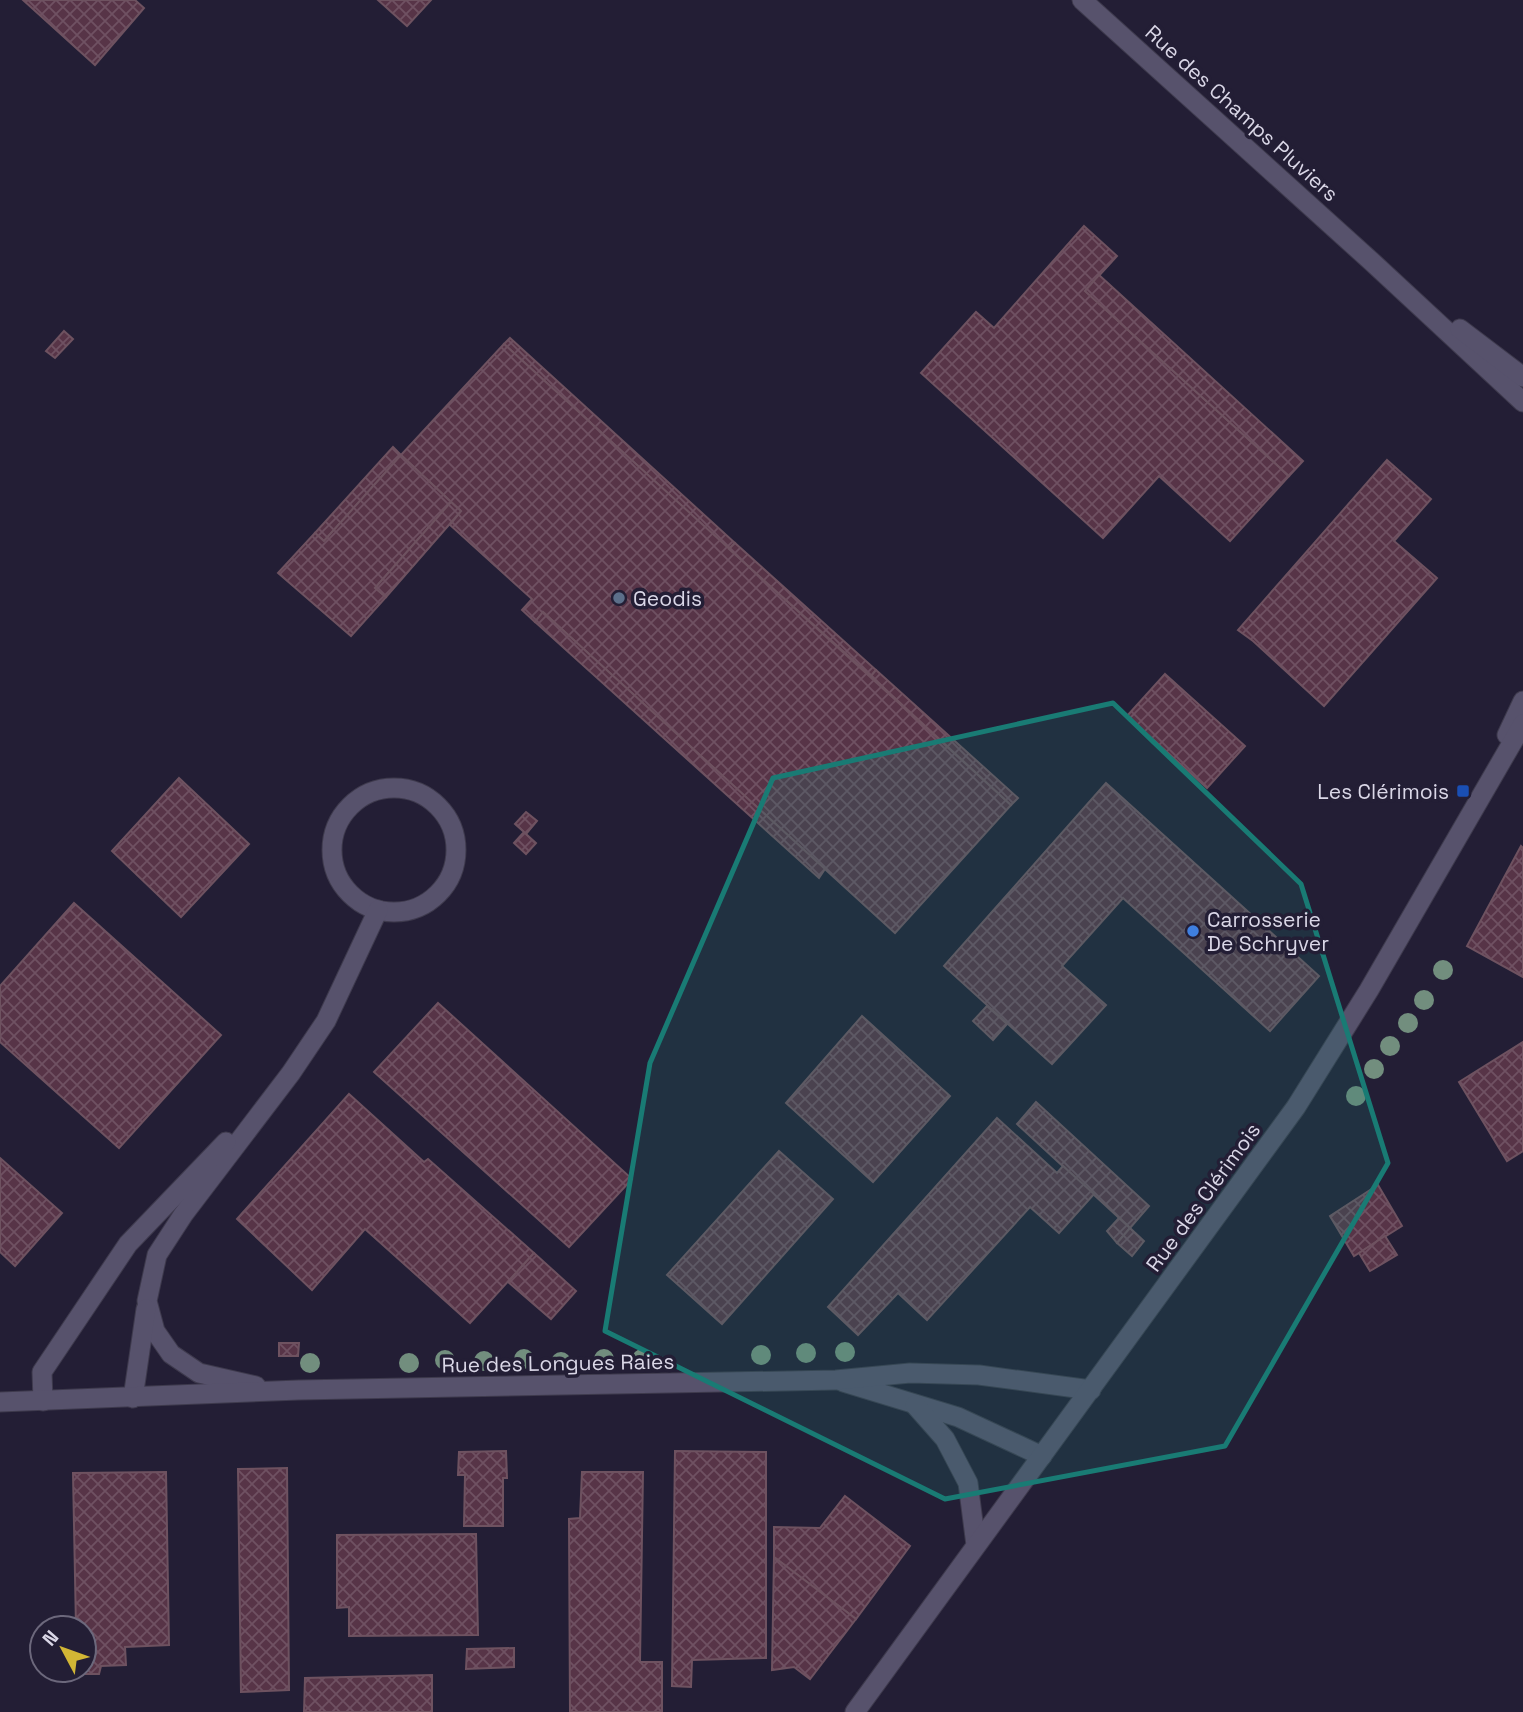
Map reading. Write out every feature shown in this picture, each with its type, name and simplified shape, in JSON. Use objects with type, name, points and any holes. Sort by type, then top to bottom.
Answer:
[{"type":"street","name":"Rue des Champs Pluviers","points":[[1083,0],[1523,402]]},
{"type":"street","name":"Rue des Champs Pluviers","points":[[1371,261],[1523,377]]},
{"type":"street","name":"Rue des Clérimois","points":[[1444,861],[1523,701]]},
{"type":"street","name":"Rue des Clérimois","points":[[855,1712],[1296,1107],[1369,990],[1523,724]]},
{"type":"street","points":[[383,789],[404,789],[423,796],[439,808],[450,824],[455,843],[454,864],[447,882],[434,897],[417,908],[397,912],[378,910],[358,902],[344,887],[334,869],[332,848],[336,827],[347,810],[363,796],[383,789]]},
{"type":"street","name":"Rue des Longues Raies","points":[[132,1398],[157,1255],[183,1215],[292,1073],[326,1021],[378,910]]},
{"type":"street","name":"Rue des Longues Raies","points":[[43,1401],[42,1372],[128,1244],[292,1073]]},
{"type":"street","name":"Rue des Longues Raies","points":[[147,1301],[155,1331],[171,1354],[200,1373],[281,1391]]},
{"type":"street","name":"Rue des Longues Raies","points":[[0,1402],[281,1391],[836,1380],[909,1373],[979,1375],[1091,1391]]},
{"type":"street","name":"Rue des Longues Raies","points":[[836,1380],[958,1417],[1042,1456]]},
{"type":"street","points":[[914,1404],[945,1439],[968,1483],[976,1545]]},
{"type":"highlighted area","points":[[1113,703],[1301,884],[1388,1163],[1225,1446],[945,1499],[605,1331],[650,1063],[773,778]]},
{"type":"building","points":[[23,0],[135,0],[144,8],[95,65]]},
{"type":"building","points":[[378,0],[431,0],[407,26]]},
{"type":"building","points":[[1084,226],[1117,256],[1085,291],[1289,476],[1230,541],[1159,476],[1103,538],[921,373],[976,312],[994,328]]},
{"type":"building","points":[[1099,275],[1303,461],[1289,476],[1085,291]]},
{"type":"building","points":[[64,331],[73,339],[55,358],[46,351]]},
{"type":"building","points":[[510,338],[735,543],[729,549],[504,344]]},
{"type":"building","points":[[504,344],[1011,805],[895,933],[543,612],[535,622],[522,610],[532,599],[450,525],[461,511],[401,455]]},
{"type":"building","points":[[393,447],[401,455],[324,541],[315,533]]},
{"type":"building","points":[[401,455],[451,502],[375,588],[386,597],[351,636],[278,573],[315,533],[324,541]]},
{"type":"building","points":[[1387,460],[1431,499],[1394,541],[1437,578],[1324,706],[1238,630]]},
{"type":"building","points":[[451,502],[461,511],[386,597],[375,588]]},
{"type":"building","points":[[735,543],[876,670],[871,676],[729,549]]},
{"type":"building","points":[[543,612],[825,869],[819,878],[535,622]]},
{"type":"building","points":[[876,670],[1018,798],[1011,805],[871,676]]},
{"type":"building","points":[[1165,674],[1245,746],[1207,788],[1127,716]]},
{"type":"building","points":[[179,778],[249,844],[181,917],[112,851]]},
{"type":"building","points":[[1106,783],[1319,976],[1270,1031],[1123,898],[1062,966],[1106,1005],[1052,1064],[944,966]]},
{"type":"building","points":[[526,812],[537,821],[526,834],[536,843],[526,854],[514,843],[524,832],[515,824]]},
{"type":"building","points":[[1521,846],[1523,848],[1523,977],[1467,946]]},
{"type":"building","points":[[74,903],[221,1035],[119,1148],[0,1042],[0,986]]},
{"type":"building","points":[[438,1003],[632,1179],[569,1247],[374,1072]]},
{"type":"building","points":[[987,1006],[1007,1024],[993,1040],[973,1021]]},
{"type":"building","points":[[862,1016],[950,1096],[873,1182],[786,1103]]},
{"type":"building","points":[[1523,1042],[1523,1151],[1507,1161],[1459,1082]]},
{"type":"building","points":[[349,1094],[424,1162],[428,1159],[534,1253],[470,1323],[365,1229],[312,1290],[237,1219]]},
{"type":"building","points":[[1036,1102],[1149,1206],[1130,1228],[1017,1124]]},
{"type":"building","points":[[997,1118],[1057,1173],[1063,1166],[1094,1194],[1059,1233],[1030,1207],[927,1320],[898,1293],[858,1335],[828,1307]]},
{"type":"building","points":[[779,1151],[833,1199],[722,1324],[667,1275]]},
{"type":"building","points":[[0,1158],[62,1213],[15,1266],[0,1252]]},
{"type":"building","points":[[1378,1185],[1402,1226],[1354,1256],[1330,1216]]},
{"type":"building","points":[[1119,1218],[1130,1228],[1117,1243],[1107,1231]]},
{"type":"building","points":[[1130,1228],[1144,1241],[1132,1256],[1117,1243]]},
{"type":"building","points":[[1385,1236],[1397,1255],[1370,1271],[1359,1253]]},
{"type":"building","points":[[534,1253],[576,1291],[551,1319],[508,1282]]},
{"type":"building","points":[[279,1343],[299,1343],[298,1356],[279,1356]]},
{"type":"building","points":[[506,1451],[503,1526],[464,1526],[465,1475],[458,1475],[459,1452]]},
{"type":"building","points":[[675,1451],[766,1452],[766,1658],[692,1660],[691,1687],[672,1686]]},
{"type":"building","points":[[287,1468],[289,1690],[241,1692],[238,1469]]},
{"type":"building","points":[[166,1472],[169,1645],[125,1647],[126,1665],[101,1666],[99,1674],[98,1614],[76,1614],[73,1473]]},
{"type":"building","points":[[582,1472],[643,1472],[640,1662],[662,1662],[662,1712],[570,1712],[569,1519],[580,1518]]},
{"type":"building","points":[[845,1496],[910,1546],[856,1619],[774,1557],[774,1527],[820,1528]]},
{"type":"building","points":[[476,1534],[478,1635],[349,1636],[349,1607],[337,1608],[337,1535]]},
{"type":"building","points":[[774,1557],[856,1619],[810,1679],[794,1667],[772,1670]]},
{"type":"building","points":[[514,1648],[514,1667],[466,1669],[467,1649]]},
{"type":"building","points":[[432,1675],[432,1712],[304,1712],[305,1678]]},
{"type":"place","name":"Geodis","points":[[619,598]]},
{"type":"place","name":"Les Clérimois","points":[[1463,791]]},
{"type":"place","name":"Carrosserie De Schryver","points":[[1193,931]]}]
